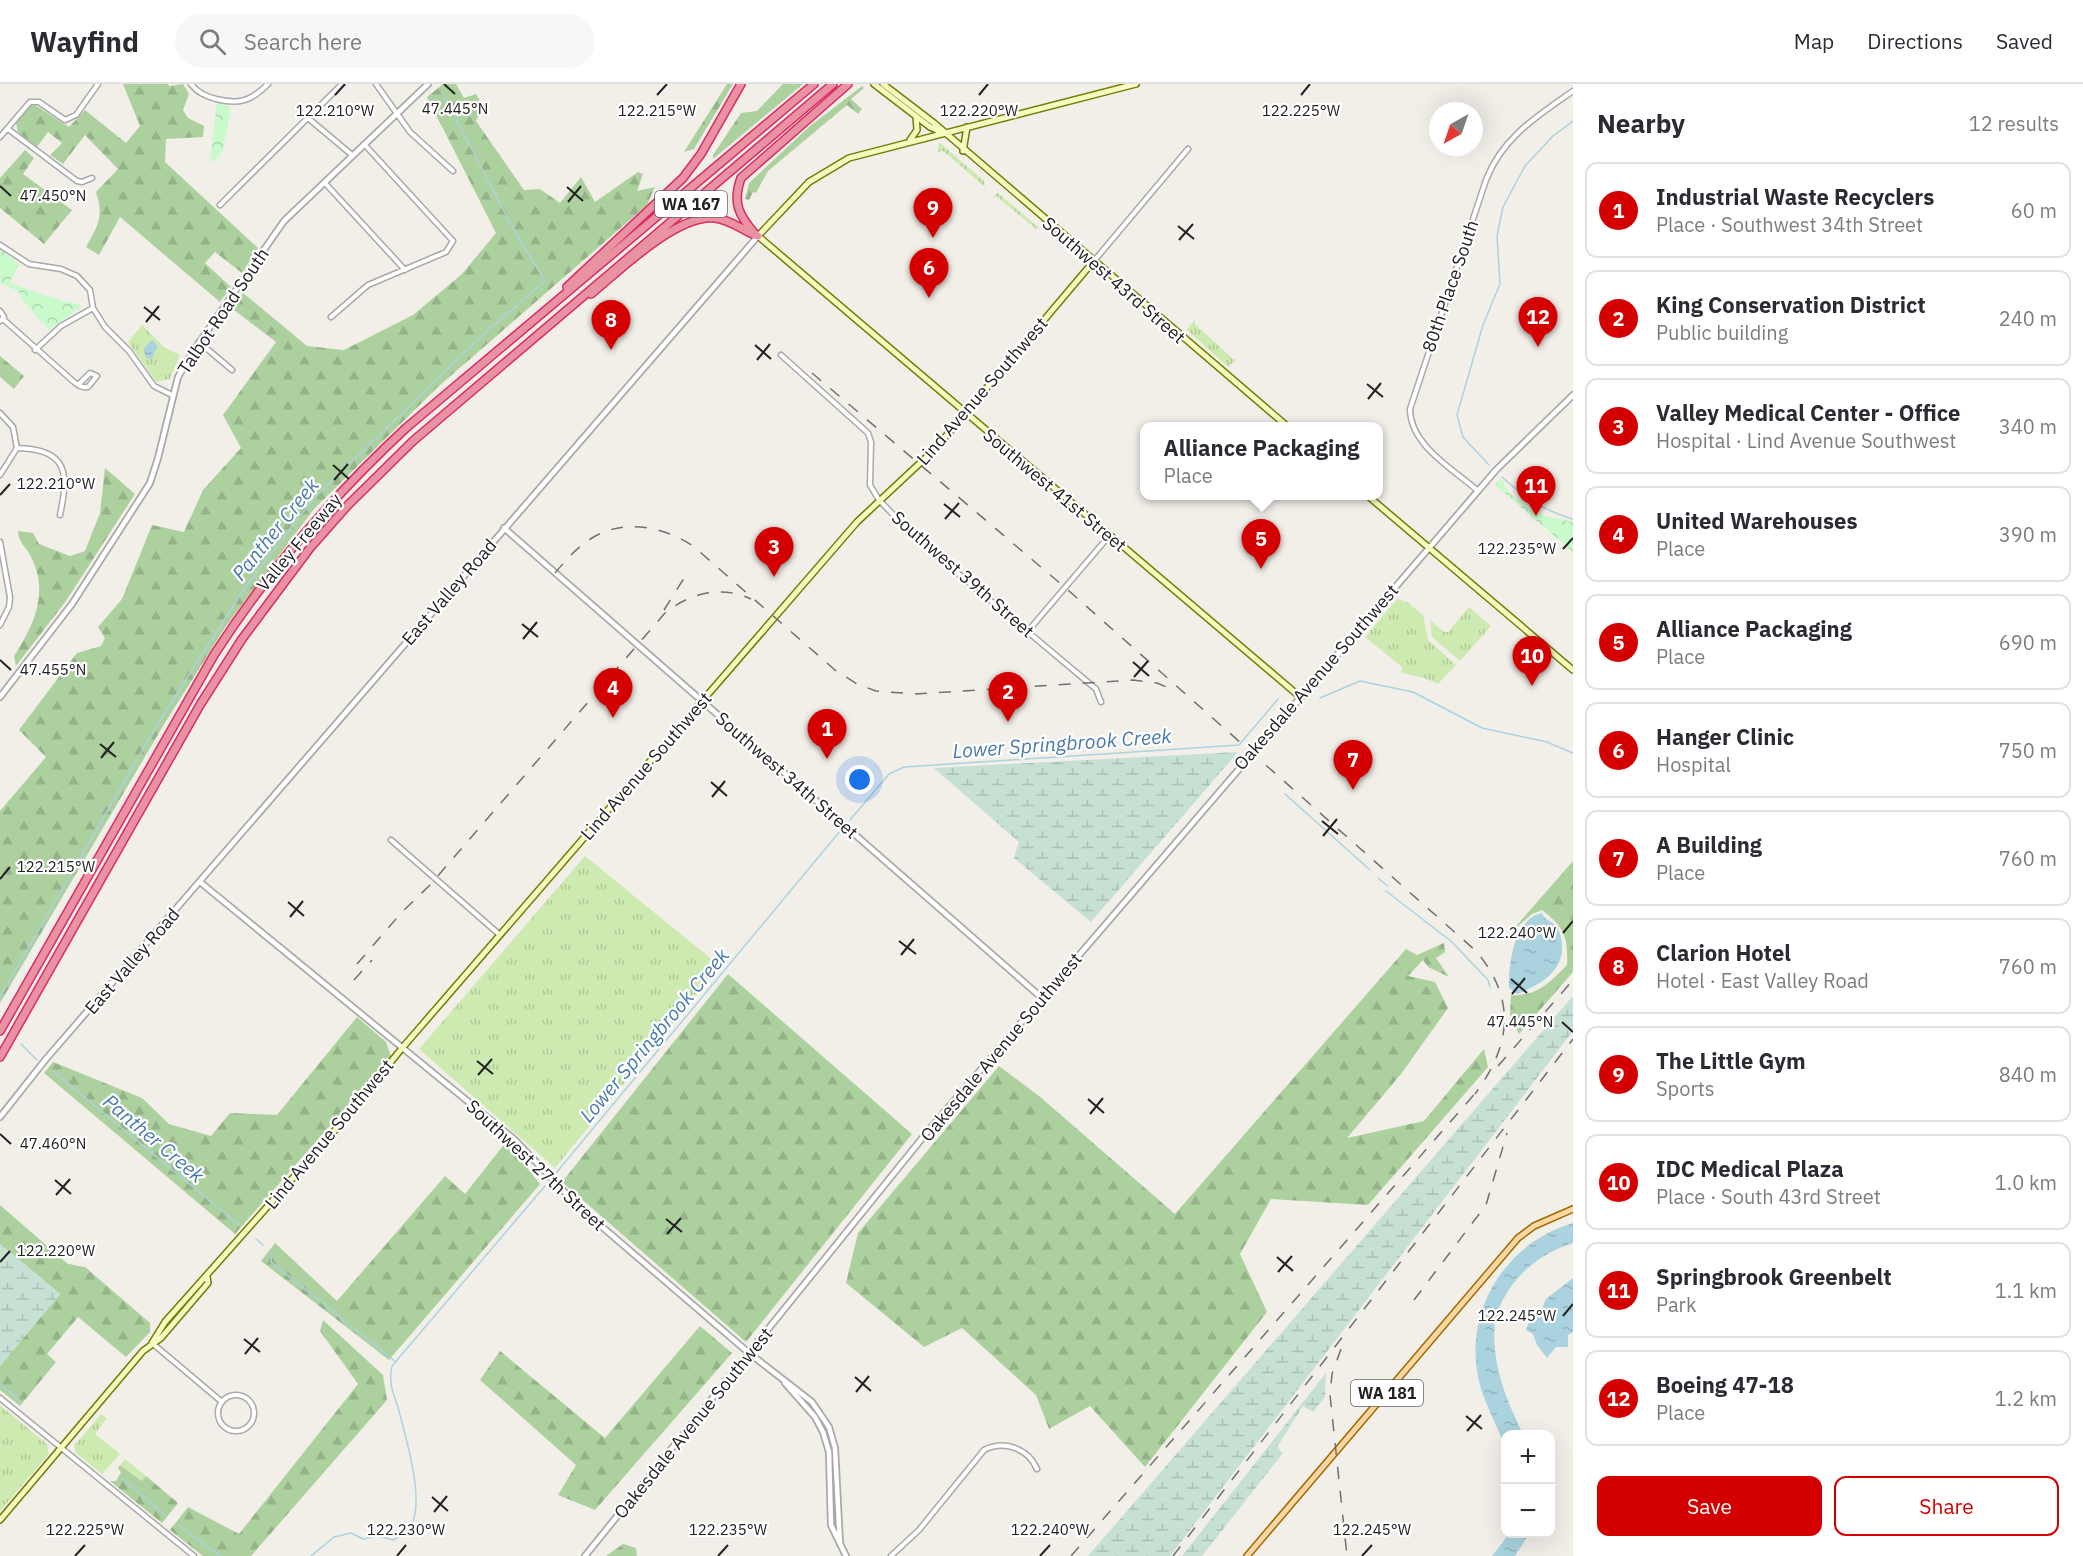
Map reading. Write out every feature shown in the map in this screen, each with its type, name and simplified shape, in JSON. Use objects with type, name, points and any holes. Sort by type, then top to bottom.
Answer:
[{"type":"highway","points":[[563,294],[570,283],[658,204],[683,178],[701,154],[741,84]]},
{"type":"highway","name":"Valley Freeway","points":[[0,1030],[211,662],[277,567],[361,471],[428,408],[814,84]]},
{"type":"highway","points":[[211,662],[305,538],[394,444],[819,84]]},
{"type":"highway","name":"Valley Freeway","points":[[0,1057],[200,705],[275,592],[342,512],[401,452],[833,84]]},
{"type":"highway","points":[[758,237],[738,210],[735,195],[741,178],[848,84]]},
{"type":"highway","points":[[550,325],[567,315],[624,267],[686,224],[698,219],[718,219],[758,237]]},
{"type":"main road","points":[[874,84],[930,127],[943,132]]},
{"type":"main road","points":[[883,84],[943,132]]},
{"type":"main road","name":"East Valley Road","points":[[758,237],[800,191],[827,170],[862,153],[1136,84]]},
{"type":"main road","points":[[910,141],[917,130],[915,115]]},
{"type":"main road","points":[[963,150],[967,127]]},
{"type":"main road","name":"Southwest 43rd Street","points":[[943,132],[1282,422]]},
{"type":"main road","name":"Southwest 41st Street","points":[[758,237],[1299,696]]},
{"type":"main road","name":"Lind Avenue Southwest","points":[[0,1520],[152,1343],[165,1322],[331,1135],[403,1047],[702,702],[879,500],[919,465],[1094,262]]},
{"type":"main road","points":[[1374,500],[1573,670]]},
{"type":"main road","name":"WA 181","points":[[1247,1556],[1518,1238],[1537,1224],[1573,1209]]},
{"type":"street","points":[[0,137],[26,104],[34,101],[39,102],[62,119],[69,120],[98,84]]},
{"type":"street","points":[[191,84],[207,96],[239,103],[256,96],[268,84]]},
{"type":"street","points":[[220,205],[342,84]]},
{"type":"street","points":[[376,84],[410,132],[453,171]]},
{"type":"street","name":"Talbot Road South","points":[[0,697],[72,604],[150,483],[172,395],[182,368],[199,342],[284,221],[428,84]]},
{"type":"street","name":"80th Place South","points":[[1478,491],[1419,439],[1411,424],[1410,409],[1485,180],[1495,159],[1524,126],[1573,91]]},
{"type":"street","points":[[308,118],[351,155]]},
{"type":"street","points":[[8,129],[77,181],[82,182],[92,178]]},
{"type":"street","points":[[331,317],[368,285],[446,252],[453,245],[452,236],[364,144]]},
{"type":"street","points":[[1094,262],[1188,149]]},
{"type":"street","points":[[324,181],[405,270]]},
{"type":"street","name":"East Valley Road","points":[[0,1117],[46,1059],[758,237]]},
{"type":"street","points":[[0,245],[29,264],[62,269],[77,276],[90,290],[93,308],[105,327],[129,351],[149,381],[172,395]]},
{"type":"street","points":[[35,350],[61,326],[93,308]]},
{"type":"street","points":[[0,311],[4,315],[1,320],[78,385],[88,387],[97,376],[90,373],[78,385]]},
{"type":"street","points":[[199,342],[232,370]]},
{"type":"street","name":"Southwest 39th Street","points":[[781,355],[868,433],[871,442],[870,485],[879,500],[917,538],[1096,689],[1101,702]]},
{"type":"street","name":"Oakesdale Avenue Southwest","points":[[585,1556],[928,1131],[1299,696],[1478,491],[1573,395]]},
{"type":"street","points":[[0,413],[13,427],[17,448],[0,475]]},
{"type":"street","points":[[17,448],[48,454],[60,465],[66,486],[60,515]]},
{"type":"street","name":"Southwest 34th Street","points":[[504,528],[1042,998]]},
{"type":"street","points":[[1028,631],[1109,536]]},
{"type":"street","points":[[0,543],[10,597],[9,607],[0,625]]},
{"type":"street","points":[[391,840],[500,935]]},
{"type":"street","name":"Southwest 27th Street","points":[[200,882],[515,1140],[579,1207],[749,1353],[812,1402],[831,1434],[836,1456],[840,1544],[846,1556]]},
{"type":"street","points":[[152,1343],[222,1402]]},
{"type":"street","points":[[236,1396],[247,1400],[253,1410],[251,1422],[242,1430],[227,1428],[218,1415],[222,1402],[236,1396]]},
{"type":"street","points":[[0,1398],[194,1556]]},
{"type":"street","points":[[891,1556],[923,1525],[984,1450],[997,1444],[1012,1446],[1032,1460],[1037,1469]]},
{"type":"green space","points":[[123,84],[168,84],[169,86],[183,84],[189,94],[183,110],[188,118],[204,126],[203,137],[166,139],[165,162],[258,248],[242,273],[215,252],[205,263],[231,287],[220,302],[120,217],[99,255],[86,247],[94,233],[100,214],[96,192],[118,169],[85,135],[63,164],[50,155],[62,143],[48,132],[37,147],[18,132],[16,123],[28,107],[35,105],[69,127],[85,110],[126,143],[140,126]]},
{"type":"green space","points":[[443,84],[456,84],[464,98],[476,94],[483,106],[476,121],[524,190],[540,189],[560,203],[581,177],[595,202],[638,172],[643,174],[637,191],[655,187],[647,205],[439,386],[314,509],[226,626],[163,726],[0,1003],[0,811],[46,757],[19,730],[77,653],[101,646],[105,638],[98,627],[122,599],[152,525],[184,532],[203,490],[241,448],[223,415],[276,342],[234,310],[243,293],[307,346],[344,350],[413,315],[462,274],[496,233],[427,97]]},
{"type":"green space","points":[[727,84],[733,84],[694,149],[684,152]]},
{"type":"green space","points":[[783,84],[803,84],[713,159],[713,155],[741,113],[757,111]]},
{"type":"green space","points":[[862,86],[864,88],[851,99],[862,109],[858,114],[847,105],[768,171],[756,193],[753,192],[749,200],[745,199],[749,183],[810,126]]},
{"type":"green space","points":[[217,103],[231,107],[223,151],[213,163],[210,159]]},
{"type":"green space","points":[[939,142],[984,181],[985,187],[943,151],[938,152]]},
{"type":"green space","points":[[25,150],[34,158],[23,174],[72,210],[44,244],[0,208],[0,178]]},
{"type":"green space","points":[[997,192],[1038,227],[1034,231],[1035,228],[996,196],[993,198]]},
{"type":"green space","points":[[0,249],[19,264],[10,282],[79,304],[80,308],[49,330],[23,301],[18,291],[0,283]]},
{"type":"green space","points":[[1195,319],[1195,324],[1234,360],[1239,357],[1228,367],[1187,330]]},
{"type":"green space","points":[[142,325],[165,348],[180,355],[170,379],[156,382],[128,342]]},
{"type":"green space","points":[[0,356],[24,376],[14,389],[0,377]]},
{"type":"green space","points":[[105,468],[135,494],[66,601],[16,666],[14,656],[33,620],[39,595],[36,569],[21,542],[18,531],[33,533],[39,544],[70,556],[85,551],[100,513]]},
{"type":"green space","points":[[1501,478],[1508,492],[1537,514],[1573,522],[1573,552],[1495,485]]},
{"type":"green space","points":[[1397,599],[1407,602],[1423,615],[1428,640],[1456,665],[1438,684],[1402,673],[1402,667],[1365,637]]},
{"type":"green space","points":[[1469,607],[1491,626],[1460,661],[1432,637],[1430,620],[1444,632],[1448,632]]},
{"type":"green space","points":[[1238,752],[1091,922],[1014,858],[1019,842],[934,768]]},
{"type":"green space","points":[[585,856],[720,966],[555,1168],[419,1049]]},
{"type":"green space","points":[[1573,861],[1573,972],[1519,1034],[1510,1015],[1511,995],[1528,994],[1549,982],[1567,965],[1567,947],[1564,934],[1556,922],[1542,910],[1532,914],[1511,932]]},
{"type":"green space","points":[[1444,943],[1445,952],[1436,958],[1449,977],[1428,967],[1423,960],[1408,976],[1435,982],[1448,1008],[1401,1074],[1347,1138],[1424,1121],[1484,1049],[1488,1067],[1368,1205],[1271,1199],[1240,1254],[1267,1312],[1145,1467],[1090,1406],[1049,1429],[1036,1395],[962,1328],[924,1347],[846,1283],[858,1233],[999,1066],[1039,1096],[1175,1214],[1406,949],[1417,955]]},
{"type":"green space","points":[[728,974],[912,1134],[746,1342],[562,1182]]},
{"type":"green space","points":[[1573,996],[1573,1031],[1170,1556],[1088,1556]]},
{"type":"green space","points":[[357,1017],[386,1042],[391,1056],[235,1234],[44,1073],[53,1062],[142,1098],[169,1124],[211,1136],[230,1113],[277,1115]]},
{"type":"green space","points":[[506,1142],[540,1184],[389,1360],[261,1261],[275,1243],[337,1301],[445,1176],[465,1194]]},
{"type":"green space","points":[[0,1205],[68,1264],[85,1267],[150,1323],[150,1332],[126,1357],[78,1317],[47,1354],[56,1362],[20,1406],[0,1390],[0,1366],[60,1294],[0,1244]]},
{"type":"green space","points":[[0,1244],[60,1294],[0,1366]]},
{"type":"green space","points":[[323,1320],[383,1375],[387,1400],[251,1556],[203,1556],[170,1530],[188,1507],[239,1534],[358,1384],[320,1331]]},
{"type":"green space","points":[[700,1326],[732,1353],[595,1510],[558,1495],[576,1465],[480,1380],[500,1351],[605,1438]]},
{"type":"green space","points":[[1326,1373],[1325,1397],[1313,1412],[1303,1406],[1277,1447],[1283,1453],[1202,1556],[1182,1556]]},
{"type":"green space","points":[[0,1405],[47,1444],[49,1454],[0,1511]]},
{"type":"green space","points":[[101,1414],[107,1418],[95,1434],[120,1454],[102,1474],[76,1453],[74,1446]]},
{"type":"green space","points":[[125,1459],[146,1476],[143,1481],[120,1465]]},
{"type":"green space","points":[[120,1465],[142,1481],[146,1476],[178,1503],[162,1523],[110,1481],[116,1481],[121,1472],[118,1468]]},
{"type":"green space","points":[[623,1544],[636,1548],[637,1556],[606,1556]]},
{"type":"water","points":[[152,340],[158,346],[151,360],[145,356],[144,348]]},
{"type":"water","points":[[1542,913],[1558,928],[1562,942],[1559,963],[1546,979],[1517,994],[1509,988],[1515,944],[1525,924]]},
{"type":"water","points":[[1573,1223],[1573,1243],[1537,1261],[1518,1278],[1509,1289],[1497,1313],[1503,1318],[1495,1321],[1497,1365],[1510,1407],[1521,1430],[1501,1430],[1501,1437],[1486,1403],[1478,1377],[1476,1351],[1478,1327],[1485,1303],[1510,1262],[1528,1246],[1549,1233]]},
{"type":"water","points":[[1573,1278],[1573,1332],[1568,1335],[1568,1347],[1556,1347],[1547,1358],[1537,1345],[1533,1334],[1526,1330],[1529,1322],[1537,1319],[1546,1299]]},
{"type":"water","points":[[1506,1538],[1526,1538],[1515,1556],[1492,1556]]},
{"type":"waterway","name":"Panther Creek","points":[[0,997],[157,725],[244,589],[313,499],[485,333],[545,281],[515,232],[443,94]]},
{"type":"waterway","name":"Lower Springbrook Creek","points":[[1489,465],[1463,437],[1457,415],[1483,325],[1500,284],[1497,236],[1503,207],[1525,166],[1553,136],[1573,121]]},
{"type":"waterway","name":"Lower Springbrook Creek","points":[[1502,477],[1535,502],[1573,519]]},
{"type":"waterway","name":"Lower Springbrook Creek","points":[[1320,698],[1360,681],[1413,692],[1482,728],[1547,742],[1573,753]]},
{"type":"waterway","name":"Lower Springbrook Creek","points":[[850,820],[889,774],[904,767],[1239,745],[1278,699]]},
{"type":"waterway","points":[[1285,794],[1370,870]]},
{"type":"waterway","name":"Lower Springbrook Creek","points":[[556,1173],[841,830]]},
{"type":"waterway","points":[[1378,878],[1388,886]]},
{"type":"waterway","points":[[1386,891],[1452,942],[1488,980],[1490,987]]},
{"type":"waterway","name":"Panther Creek","points":[[21,1044],[37,1060]]},
{"type":"waterway","name":"Panther Creek","points":[[53,1071],[239,1225]]},
{"type":"waterway","name":"Lower Springbrook Creek","points":[[311,1556],[334,1537],[351,1533],[363,1539],[378,1536],[393,1540],[410,1527],[416,1510],[415,1482],[406,1436],[392,1389],[392,1366],[545,1186]]},
{"type":"waterway","name":"Panther Creek","points":[[256,1239],[263,1245]]},
{"type":"waterway","name":"Panther Creek","points":[[272,1253],[271,1262],[396,1362]]},
{"type":"waterway","points":[[0,1384],[19,1400]]},
{"type":"waterway","points":[[122,1479],[164,1514]]},
{"type":"waterway","points":[[179,1526],[221,1556]]},
{"type":"railway","points":[[812,373],[1068,590],[1476,951],[1498,987],[1503,1005],[1504,1022],[1502,1040],[1496,1058],[1475,1094]]},
{"type":"railway","points":[[555,573],[581,545],[592,538],[617,528],[644,527],[670,534],[693,546],[835,670],[857,684],[876,691],[915,694],[1133,680],[1157,683],[1176,691]]},
{"type":"railway","points":[[664,610],[686,575]]},
{"type":"railway","points":[[357,964],[402,912],[430,885],[665,613],[685,600],[706,593],[728,592],[751,599]]},
{"type":"railway","points":[[354,980],[372,960]]},
{"type":"railway","points":[[1498,1066],[1573,980]]},
{"type":"railway","points":[[1173,1556],[1573,1039]]},
{"type":"railway","points":[[1071,1556],[1479,1089]]},
{"type":"railway","points":[[1414,1300],[1486,1205],[1507,1133]]},
{"type":"railway","points":[[1341,1349],[1332,1374],[1330,1395],[1347,1556]]},
{"type":"place","name":"The Little Gym","points":[[933,238]]},
{"type":"place","name":"Hanger Clinic","points":[[929,298]]},
{"type":"place","name":"Boeing 47-18","points":[[1538,347]]},
{"type":"place","name":"Clarion Hotel","points":[[611,350]]},
{"type":"place","name":"Springbrook Greenbelt","points":[[1536,516]]},
{"type":"place","name":"Alliance Packaging","points":[[1261,569]]},
{"type":"place","name":"Valley Medical Center - Office","points":[[774,577]]},
{"type":"place","name":"IDC Medical Plaza","points":[[1532,686]]},
{"type":"place","name":"United Warehouses","points":[[613,718]]},
{"type":"place","name":"King Conservation District","points":[[1008,722]]},
{"type":"place","name":"Industrial Waste Recyclers","points":[[827,759]]},
{"type":"place","name":"A Building","points":[[1353,790]]}]
